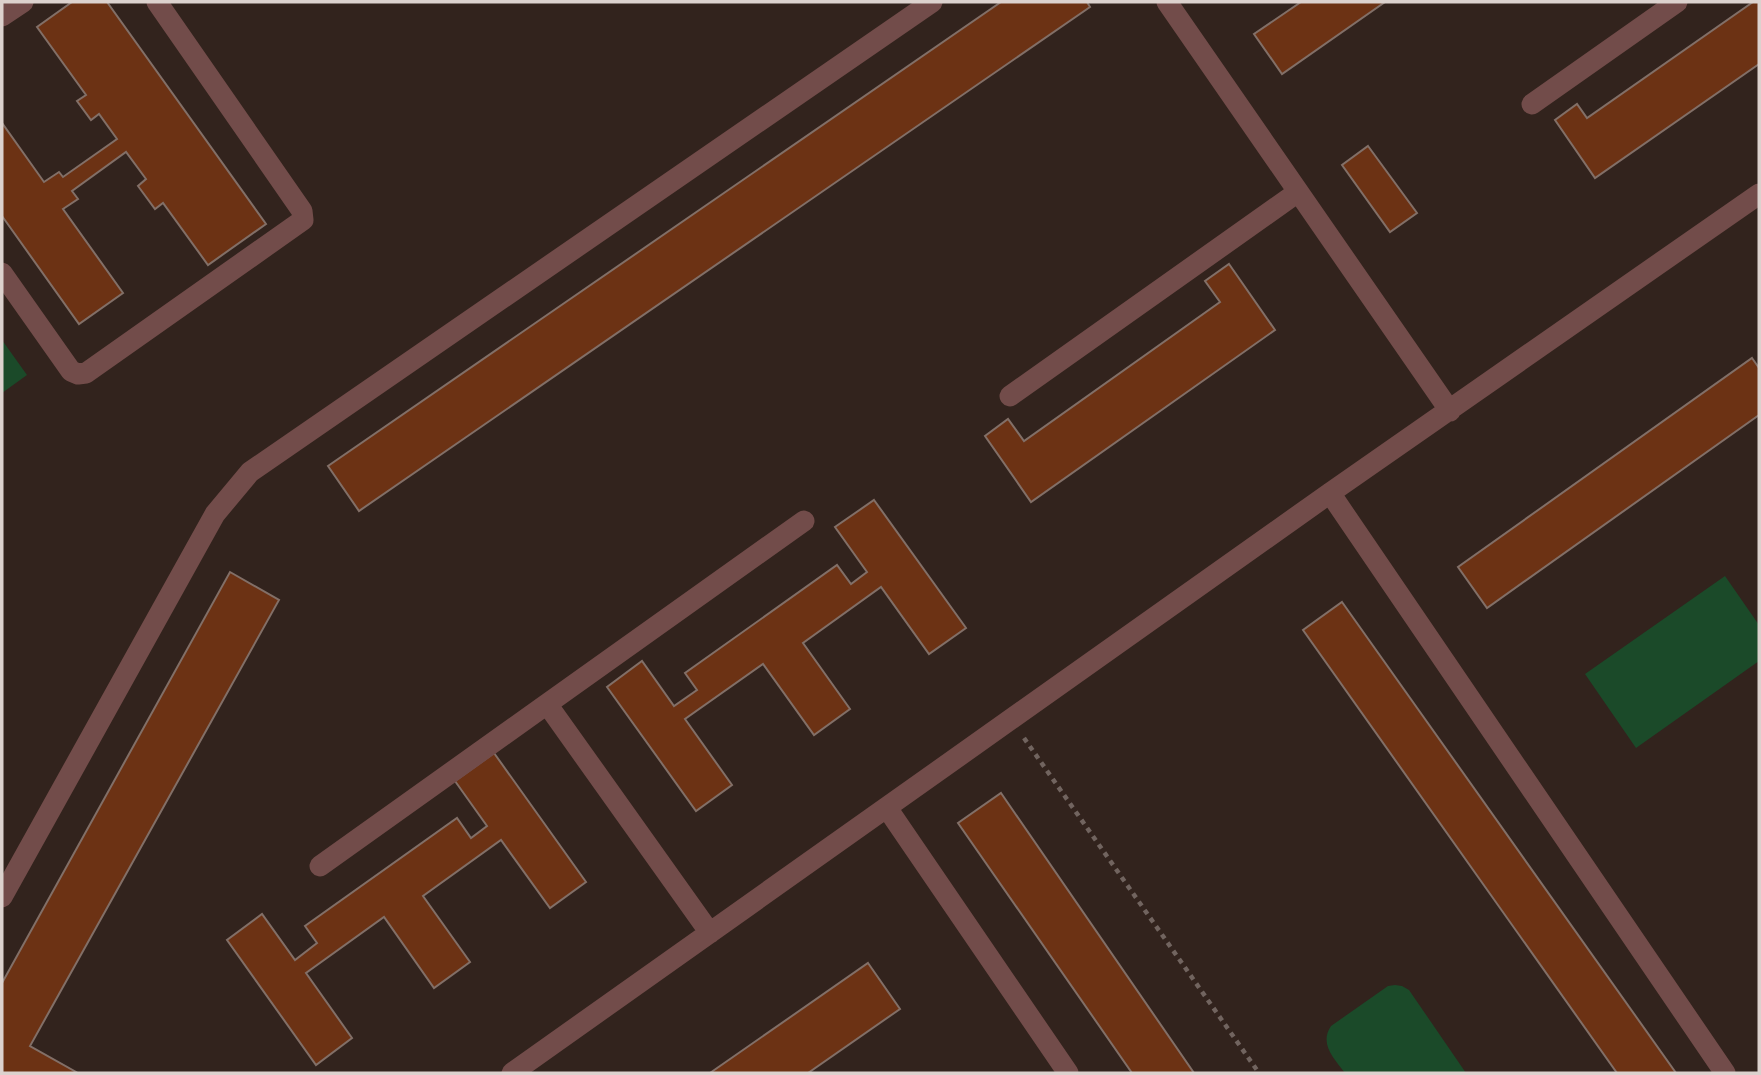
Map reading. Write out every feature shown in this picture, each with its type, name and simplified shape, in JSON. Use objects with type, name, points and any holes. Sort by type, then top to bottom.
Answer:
[{"type":"lane","points":[[2,16],[23,2]]},
{"type":"lane","points":[[2,273],[71,371],[86,373],[303,220],[302,211],[157,2]]},
{"type":"lane","points":[[2,897],[215,513],[250,472],[932,2]]},
{"type":"lane","points":[[1167,2],[1450,411]]},
{"type":"lane","points":[[1532,104],[1677,2]]},
{"type":"lane","points":[[1010,396],[1298,191]]},
{"type":"lane","points":[[512,1073],[1330,493],[1757,200]]},
{"type":"lane","points":[[1330,493],[1725,1073]]},
{"type":"lane","points":[[320,866],[804,521]]},
{"type":"lane","points":[[547,704],[710,933]]},
{"type":"lane","points":[[887,808],[1068,1073]]},
{"type":"path","points":[[1011,720],[1259,1073]]},
{"type":"green space","points":[[2,340],[27,375],[2,393]]},
{"type":"green space","points":[[1725,576],[1759,625],[1759,661],[1636,748],[1585,674]]},
{"type":"green space","points":[[1395,985],[1409,990],[1466,1073],[1345,1073],[1327,1045],[1331,1026],[1388,986]]},
{"type":"building","points":[[72,2],[107,2],[266,224],[208,265],[163,203],[155,209],[138,186],[146,179],[126,152],[72,191],[78,199],[63,209],[123,293],[79,324],[2,216],[2,123],[44,182],[59,172],[63,177],[117,139],[99,114],[91,120],[77,101],[86,95],[37,27]]},
{"type":"building","points":[[1001,2],[1087,2],[1090,7],[359,511],[328,466]]},
{"type":"building","points":[[1301,2],[1385,2],[1282,74],[1254,34]]},
{"type":"building","points":[[1753,2],[1759,2],[1759,64],[1595,178],[1555,120],[1577,104],[1587,118]]},
{"type":"building","points":[[1368,146],[1417,213],[1390,232],[1342,165]]},
{"type":"building","points":[[1229,264],[1275,330],[1031,502],[985,436],[1008,419],[1024,441],[1220,302],[1205,281]]},
{"type":"building","points":[[1752,358],[1759,368],[1759,415],[1487,608],[1458,567]]},
{"type":"building","points":[[874,500],[966,628],[929,654],[881,587],[803,643],[850,709],[814,735],[763,664],[685,719],[732,785],[696,811],[607,687],[642,661],[674,706],[697,690],[685,673],[837,565],[851,584],[867,572],[835,527]]},
{"type":"building","points":[[230,572],[279,600],[30,1046],[76,1072],[2,1073],[2,983]]},
{"type":"building","points":[[1342,602],[1676,1073],[1617,1073],[1303,630]]},
{"type":"building","points":[[494,753],[586,882],[550,908],[501,840],[423,896],[470,962],[434,988],[384,917],[306,973],[352,1038],[316,1065],[227,940],[262,914],[295,960],[317,943],[305,926],[457,818],[471,838],[487,826],[455,781]]},
{"type":"building","points":[[1001,793],[1194,1073],[1132,1073],[958,823]]},
{"type":"building","points":[[868,963],[900,1009],[808,1073],[710,1073]]}]
